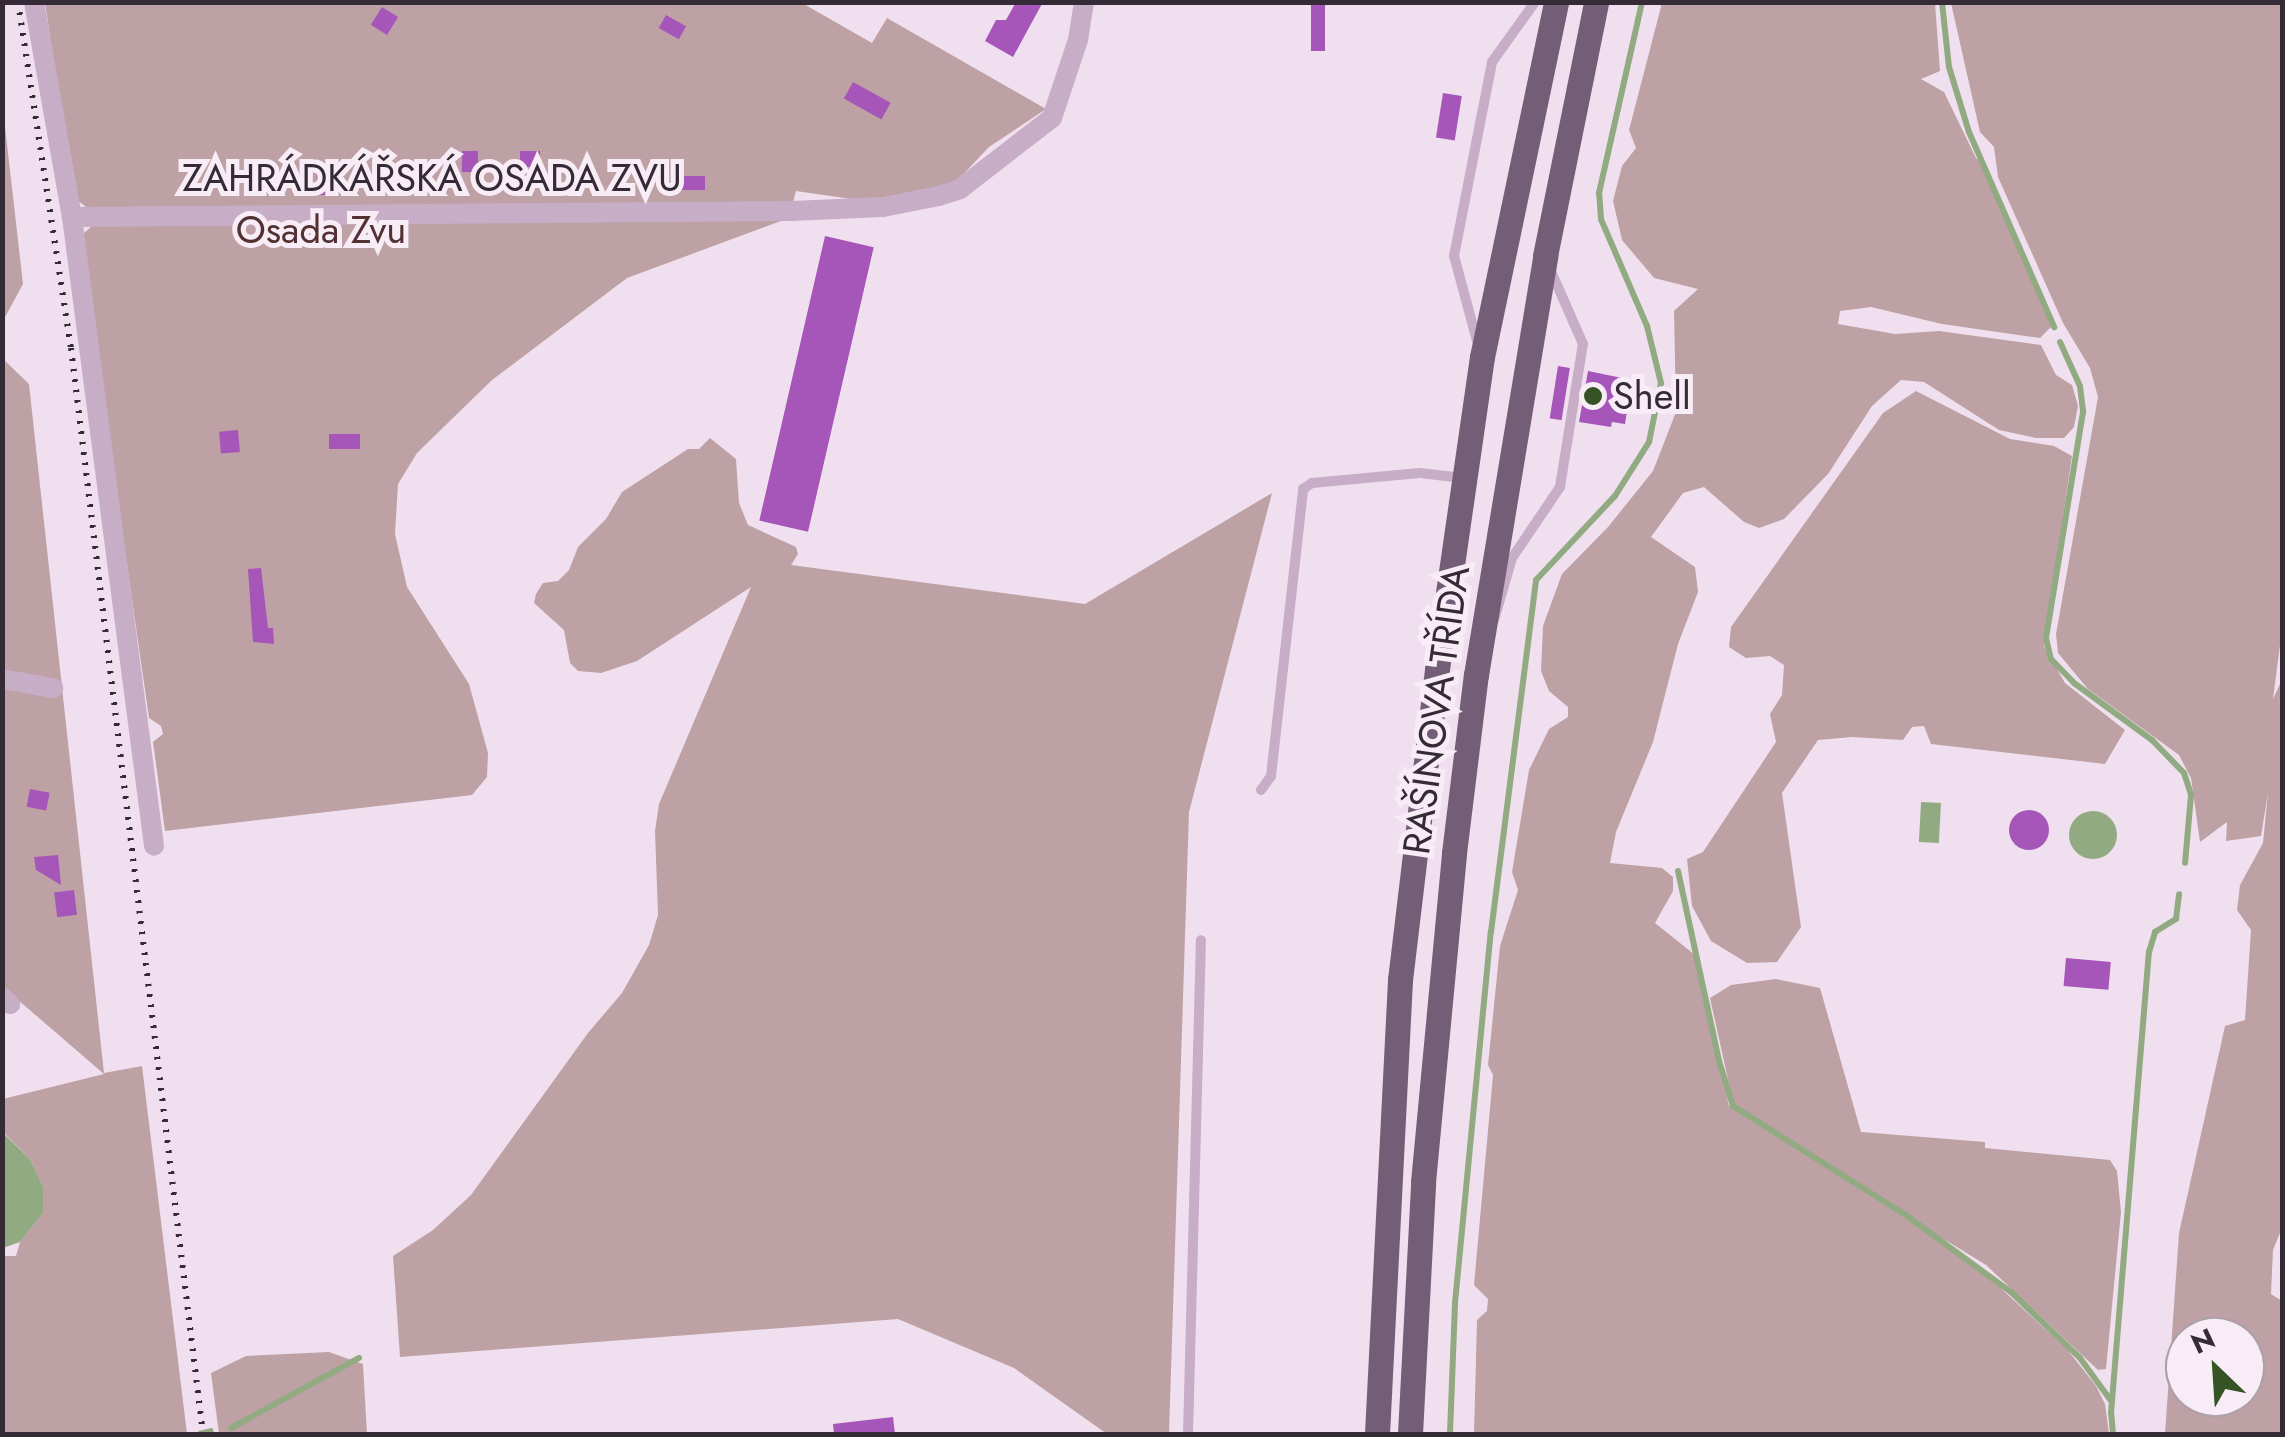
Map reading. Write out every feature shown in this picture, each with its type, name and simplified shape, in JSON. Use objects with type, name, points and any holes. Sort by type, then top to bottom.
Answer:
[{"type":"main road","name":"RAŠÍNOVA TŘÍDA","points":[[1376,1434],[1400,980],[1482,357],[1556,2]]},
{"type":"main road","name":"RAŠÍNOVA TŘÍDA","points":[[1410,1434],[1425,1163],[1454,853],[1480,643],[1544,256],[1596,2]]},
{"type":"street","points":[[34,2],[72,217],[154,846]]},
{"type":"street","name":"ZAHRÁDKÁŘSKÁ OSADA ZVU","points":[[72,217],[792,211],[883,206],[960,189],[1052,118],[1078,40],[1084,2]]},
{"type":"street","points":[[2,679],[53,688]]},
{"type":"lane","points":[[1482,357],[1454,256],[1492,62],[1535,2]]},
{"type":"lane","points":[[1480,643],[1500,610],[1512,558],[1560,487],[1583,344],[1544,256]]},
{"type":"lane","points":[[1262,790],[1270,776],[1303,488],[1312,482],[1420,472],[1464,478]]},
{"type":"lane","points":[[1188,1434],[1201,940]]},
{"type":"green space","points":[[2280,2],[2282,630],[2273,699],[2282,680],[2282,1228],[2273,1250],[2271,1294],[2282,1301],[2282,1434],[2165,1434],[2166,1417],[2265,1417],[2265,1317],[2173,1317],[2179,1233],[2225,1026],[2245,1020],[2251,930],[2237,910],[2240,885],[2263,843],[2268,793],[2261,836],[2226,841],[2227,822],[2200,842],[2191,778],[2179,755],[2088,689],[2058,653],[2056,634],[2098,397],[2090,368],[2063,323],[1998,177],[1994,147],[1980,132],[1951,3]]},
{"type":"green space","name":"Osada Zvu","points":[[45,3],[802,3],[872,43],[887,18],[1046,109],[989,147],[954,184],[900,199],[858,200],[796,191],[789,218],[627,278],[492,380],[417,453],[398,484],[395,534],[407,587],[469,684],[488,753],[487,777],[472,795],[165,831],[153,742],[163,734],[161,726],[149,718],[80,237],[94,224],[93,212],[74,198]]},
{"type":"green space","points":[[1662,3],[1935,3],[1940,71],[1921,79],[1944,92],[1976,158],[1988,169],[2053,325],[2040,338],[1942,324],[1871,307],[1840,311],[1838,324],[1895,334],[1939,331],[2041,345],[2056,375],[2072,385],[2078,406],[2074,427],[2064,438],[2036,438],[1999,430],[1924,382],[1901,380],[1872,406],[1828,474],[1784,519],[1759,528],[1744,522],[1704,487],[1683,493],[1651,537],[1695,567],[1698,592],[1678,644],[1653,742],[1616,832],[1610,863],[1662,868],[1673,877],[1673,891],[1655,923],[1695,955],[1729,1106],[1932,1235],[1994,1282],[2067,1349],[2096,1386],[2105,1404],[2109,1434],[1474,1434],[1477,1320],[1487,1311],[1488,1299],[1474,1285],[1500,946],[1518,890],[1512,872],[1529,770],[1549,729],[1568,717],[1568,707],[1549,691],[1541,671],[1543,626],[1562,574],[1608,527],[1653,471],[1676,412],[1674,311],[1698,289],[1654,278],[1622,240],[1613,201],[1622,166],[1636,148],[1629,130]]},
{"type":"green space","points":[[3,109],[23,284],[2,321]]},
{"type":"green space","points":[[2,358],[29,384],[104,1073],[142,1066],[187,1434],[3,1434],[3,1256],[16,1256],[20,1242],[43,1213],[43,1186],[30,1159],[3,1132],[3,1099],[104,1074],[3,987]]},
{"type":"green space","points":[[1916,391],[2010,439],[2054,446],[2072,456],[2044,646],[2065,683],[2125,730],[2105,764],[1931,744],[1924,726],[1912,727],[1903,740],[1818,740],[1782,793],[1801,927],[1777,962],[1747,963],[1711,941],[1692,906],[1687,859],[1703,852],[1776,742],[1770,714],[1782,695],[1784,665],[1770,656],[1746,658],[1729,647],[1731,627],[1883,413]]},
{"type":"green space","points":[[710,438],[736,459],[739,503],[748,525],[796,547],[798,554],[791,565],[1085,604],[1272,493],[1189,812],[1169,1434],[1107,1434],[1014,1368],[898,1319],[400,1357],[393,1256],[433,1230],[471,1195],[588,1033],[622,993],[649,945],[658,915],[655,831],[659,804],[751,587],[637,661],[601,673],[578,671],[570,663],[564,630],[534,603],[536,594],[543,583],[558,581],[569,570],[578,547],[606,519],[622,492],[688,449],[699,449]]},
{"type":"green space","points":[[1776,979],[1820,988],[1861,1132],[1985,1142],[1985,1148],[2110,1160],[2117,1171],[2121,1212],[2106,1369],[2098,1370],[1986,1265],[1757,1124],[1733,1102],[1710,998],[1731,985]]},
{"type":"green space","points":[[329,1352],[363,1364],[367,1434],[219,1434],[211,1373],[246,1356]]},
{"type":"shaded area","points":[[1921,802],[1941,803],[1939,843],[1919,842]]},
{"type":"shaded area","points":[[2093,811],[2110,818],[2117,835],[2110,852],[2093,859],[2076,852],[2069,835],[2076,818]]},
{"type":"shaded area","points":[[2,1132],[30,1159],[43,1186],[43,1213],[20,1242],[3,1248]]},
{"type":"building","points":[[1016,2],[1043,2],[1013,57],[985,41],[996,20],[1006,20]]},
{"type":"building","points":[[1311,2],[1325,2],[1325,51],[1311,51]]},
{"type":"building","points":[[382,7],[398,17],[387,35],[371,25]]},
{"type":"building","points":[[666,15],[686,26],[679,39],[659,28]]},
{"type":"building","points":[[853,82],[891,103],[881,119],[844,99]]},
{"type":"building","points":[[1443,93],[1462,96],[1455,140],[1436,137]]},
{"type":"building","points":[[462,151],[478,151],[478,172],[462,172]]},
{"type":"building","points":[[520,151],[540,151],[540,167],[520,167]]},
{"type":"building","points":[[316,168],[331,168],[335,195],[318,195]]},
{"type":"building","points":[[682,176],[705,176],[705,190],[682,190]]},
{"type":"building","points":[[825,236],[874,247],[808,532],[759,521]]},
{"type":"building","points":[[1558,366],[1570,368],[1562,420],[1550,418]]},
{"type":"building","points":[[1588,371],[1632,380],[1625,424],[1612,422],[1611,427],[1579,422]]},
{"type":"building","points":[[238,430],[240,452],[221,454],[219,432]]},
{"type":"building","points":[[329,434],[360,434],[360,449],[329,449]]},
{"type":"building","points":[[261,568],[268,628],[273,628],[274,644],[253,642],[248,569]]},
{"type":"building","points":[[30,789],[50,793],[46,810],[27,807]]},
{"type":"building","points":[[2029,810],[2043,816],[2049,830],[2043,844],[2029,850],[2015,844],[2009,830],[2015,816]]},
{"type":"building","points":[[58,855],[61,885],[36,870],[34,857]]},
{"type":"building","points":[[74,890],[77,915],[57,917],[54,892]]},
{"type":"building","points":[[2066,958],[2111,962],[2108,990],[2064,986]]},
{"type":"building","points":[[893,1417],[895,1434],[834,1434],[833,1424]]},
{"type":"waterway","points":[[1450,1434],[1455,1303],[1491,932],[1536,580],[1615,496],[1649,442],[1661,383],[1647,326],[1601,219],[1599,193],[1642,2]]},
{"type":"waterway","points":[[1942,2],[1949,67],[1969,132],[2054,327]]},
{"type":"waterway","points":[[2060,342],[2080,386],[2083,412],[2046,638],[2051,659],[2074,683],[2152,740],[2184,773],[2191,795],[2185,863]]},
{"type":"waterway","points":[[1678,871],[1719,1061],[1733,1106],[1907,1216],[2011,1292],[2080,1358],[2112,1402]]},
{"type":"waterway","points":[[2113,1434],[2111,1413],[2149,952],[2155,932],[2176,919],[2179,894]]},
{"type":"waterway","points":[[231,1428],[359,1358]]},
{"type":"waterway","points":[[200,1434],[211,1431]]},
{"type":"railway","points":[[18,2],[71,348],[203,1434]]},
{"type":"place","name":"Shell","points":[[1593,396]]}]
